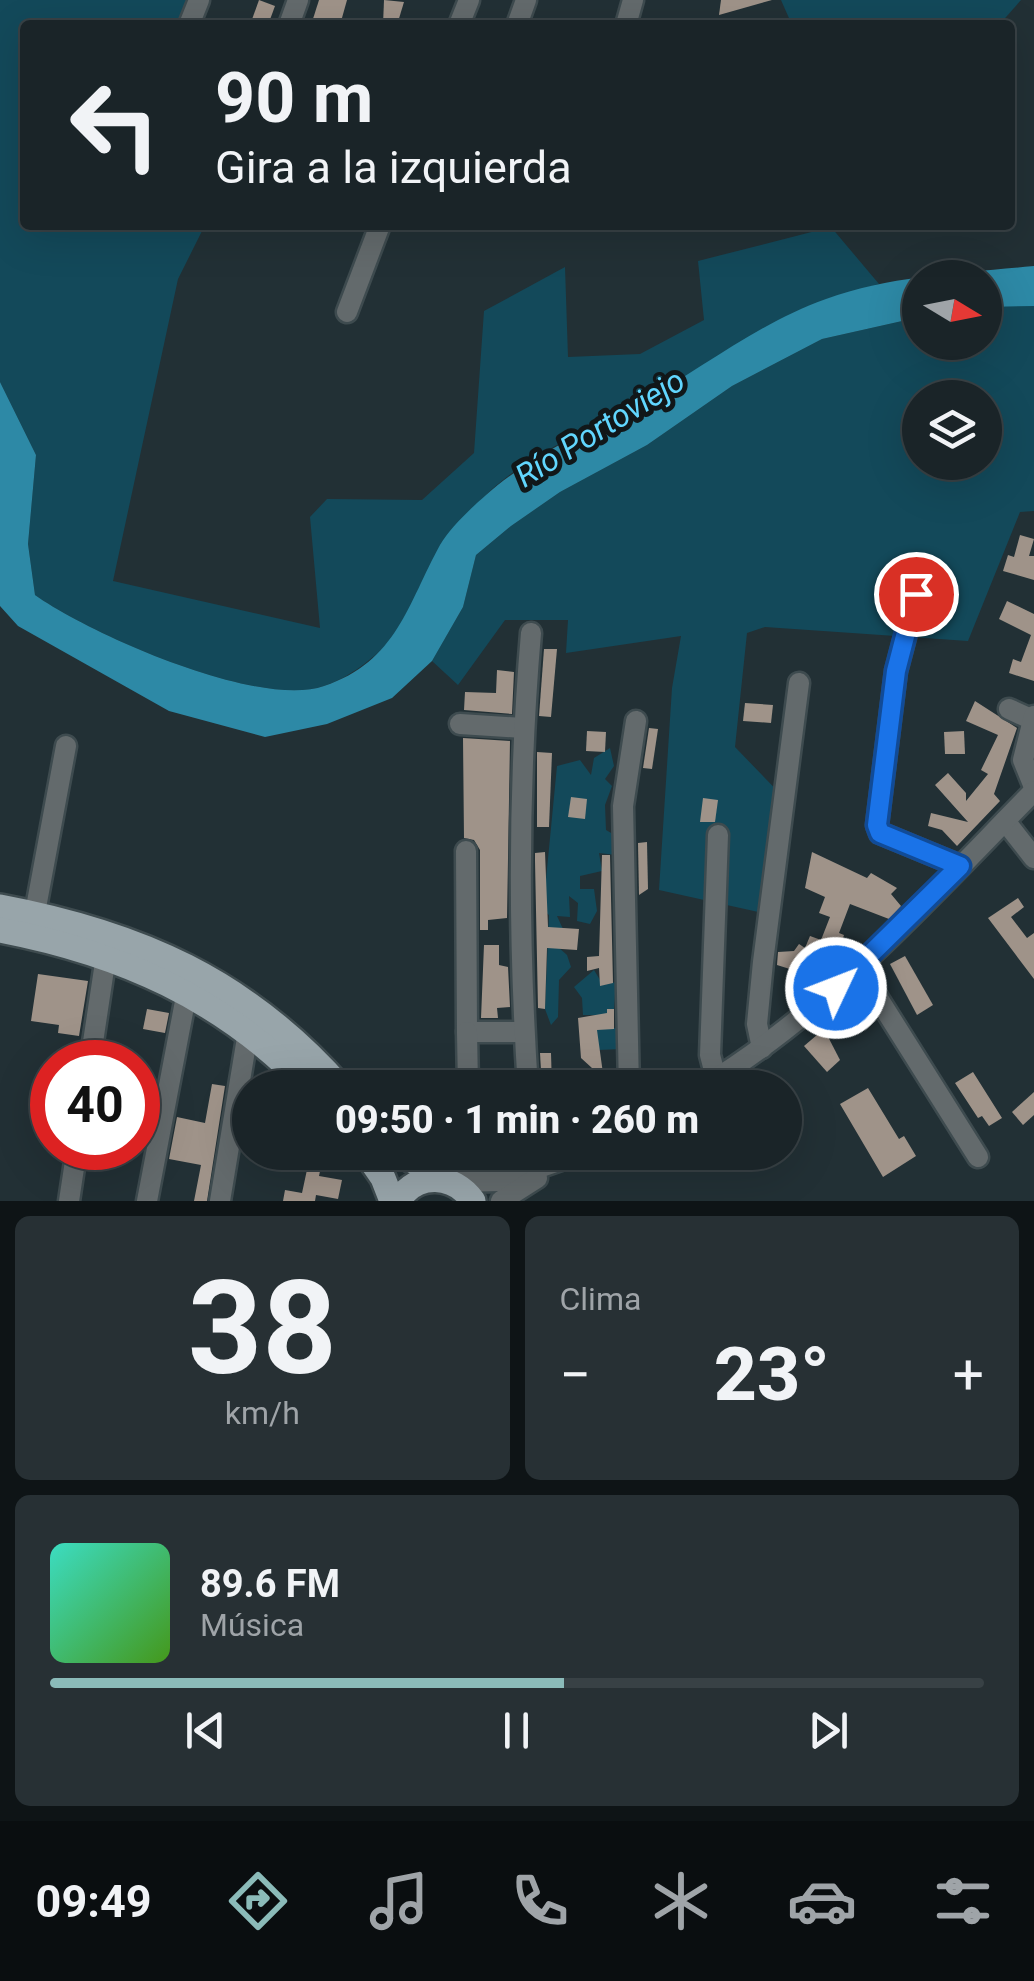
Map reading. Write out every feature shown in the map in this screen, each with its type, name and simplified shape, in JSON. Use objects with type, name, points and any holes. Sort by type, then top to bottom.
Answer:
[{"type":"main road","points":[[0,906],[146,944],[192,967],[268,1017],[322,1070]]},
{"type":"main road","points":[[0,930],[106,956],[186,992],[248,1032],[289,1070]]},
{"type":"main road","points":[[377,1170],[395,1201],[426,1180],[454,1182]]},
{"type":"main road","points":[[425,1170],[454,1182],[473,1201]]},
{"type":"street","points":[[348,312],[378,230]]},
{"type":"street","points":[[922,574],[896,671],[877,825],[880,833],[960,866]]},
{"type":"street","points":[[527,1070],[523,728],[531,633]]},
{"type":"street","points":[[762,1048],[757,1024],[763,962],[799,683]]},
{"type":"street","points":[[729,1070],[762,1048],[859,968],[1034,789],[1022,760],[1033,718],[1009,709]]},
{"type":"street","points":[[629,1070],[623,806],[636,722]]},
{"type":"street","points":[[460,724],[523,728]]},
{"type":"street","points":[[35,913],[66,746]]},
{"type":"street","points":[[1005,821],[1034,858]]},
{"type":"street","points":[[709,1070],[718,835]]},
{"type":"street","points":[[466,851],[468,1070]]},
{"type":"street","points":[[93,1040],[106,956]]},
{"type":"street","points":[[859,968],[978,1158]]},
{"type":"street","points":[[147,1201],[186,992]]},
{"type":"street","points":[[220,1201],[248,1032]]},
{"type":"street","points":[[467,1032],[524,1032]]},
{"type":"street","points":[[70,1201],[74,1170]]},
{"type":"street","points":[[454,1182],[489,1183],[516,1170]]},
{"type":"street","points":[[501,1201],[554,1170]]},
{"type":"shaded area","points":[[0,0],[196,0],[188,20],[20,20],[20,230],[202,230],[178,279],[113,581],[320,628],[310,517],[327,499],[422,500],[474,453],[484,311],[565,267],[568,357],[640,354],[704,320],[698,261],[819,230],[834,230],[879,284],[816,306],[757,335],[522,466],[473,510],[418,605],[385,646],[352,673],[324,686],[295,690],[259,687],[176,664],[94,629],[35,595],[28,544],[36,455],[0,382]]},
{"type":"shaded area","points":[[781,0],[1021,0],[1003,20],[790,20]]},
{"type":"shaded area","points":[[1002,305],[1034,306],[1034,511],[1020,512],[968,641],[765,627],[747,633],[735,747],[790,804],[776,916],[659,890],[672,688],[681,636],[566,653],[568,620],[505,620],[458,685],[432,661],[463,607],[476,555],[511,526],[560,492],[647,445],[732,386],[822,339],[902,321],[902,360],[1002,360]]},
{"type":"shaded area","points":[[610,748],[614,766],[605,779],[612,786],[605,805],[606,830],[618,837],[616,855],[599,853],[602,871],[580,876],[580,889],[594,889],[597,911],[590,924],[577,921],[578,903],[569,896],[570,917],[557,916],[563,929],[558,947],[567,955],[571,967],[559,980],[558,1017],[551,1025],[545,1009],[549,915],[543,910],[557,766],[580,760],[591,775],[594,758]]},
{"type":"shaded area","points":[[594,970],[603,985],[616,982],[614,1009],[607,1009],[608,1028],[625,1028],[622,1049],[598,1050],[595,1015],[583,1015],[582,998],[574,987]]},
{"type":"water","points":[[1034,266],[1034,306],[1002,307],[1002,269]]},
{"type":"water","name":"Río Portoviejo","points":[[902,280],[902,321],[822,339],[732,386],[647,445],[560,492],[511,526],[476,555],[463,607],[432,661],[392,698],[327,724],[265,737],[169,711],[18,626],[0,606],[0,382],[36,455],[28,544],[35,595],[94,629],[176,664],[259,687],[295,690],[324,686],[349,675],[384,646],[408,609],[440,545],[455,525],[503,481],[778,320],[851,291]]},
{"type":"building","points":[[259,0],[275,6],[270,20],[252,20]]},
{"type":"building","points":[[319,0],[347,0],[341,20],[313,20]]},
{"type":"building","points":[[384,0],[404,2],[399,20],[383,20]]},
{"type":"building","points":[[721,0],[772,0],[719,15]]},
{"type":"building","points":[[1020,535],[1034,539],[1029,556],[1034,556],[1034,580],[1003,571],[1008,555],[1014,557]]},
{"type":"building","points":[[1007,601],[1034,614],[1034,681],[1009,673],[1013,659],[1021,662],[1031,635],[999,619]]},
{"type":"building","points":[[544,649],[557,649],[551,717],[539,716]]},
{"type":"building","points":[[497,670],[514,672],[512,714],[464,710],[465,692],[496,693]]},
{"type":"building","points":[[975,701],[1017,728],[994,794],[1000,801],[957,846],[942,830],[928,826],[931,813],[968,822],[935,785],[948,773],[966,793],[966,801],[988,774],[981,770],[998,735],[966,721]]},
{"type":"building","points":[[745,703],[773,705],[771,723],[743,721]]},
{"type":"building","points":[[649,728],[658,729],[652,769],[643,768]]},
{"type":"building","points":[[587,731],[606,732],[605,752],[586,751]]},
{"type":"building","points":[[964,731],[965,754],[945,754],[944,732]]},
{"type":"building","points":[[463,738],[510,741],[507,918],[488,920],[488,930],[480,930],[480,850],[474,840],[464,838]]},
{"type":"building","points":[[537,752],[552,753],[549,827],[537,827]]},
{"type":"building","points":[[571,797],[587,799],[585,819],[568,817]]},
{"type":"building","points":[[703,798],[718,800],[715,822],[700,822]]},
{"type":"building","points":[[647,842],[648,889],[639,895],[638,843]]},
{"type":"building","points":[[545,852],[548,927],[579,929],[577,950],[547,948],[545,1009],[538,1008],[535,853]]},
{"type":"building","points":[[812,852],[867,878],[871,873],[897,888],[891,894],[901,906],[889,919],[850,904],[839,933],[844,935],[836,959],[821,953],[805,976],[808,978],[804,989],[789,980],[793,970],[777,965],[778,952],[794,951],[799,944],[805,948],[810,936],[821,940],[830,917],[819,913],[825,897],[805,888]]},
{"type":"building","points":[[602,855],[610,855],[613,983],[600,986],[599,968],[587,971],[587,957],[599,956]]},
{"type":"building","points":[[1018,898],[1024,907],[1011,917],[1027,938],[1034,933],[1034,979],[988,918]]},
{"type":"building","points":[[484,945],[499,945],[499,965],[508,967],[510,1007],[497,1008],[498,1018],[481,1018]]},
{"type":"building","points":[[905,956],[933,1005],[917,1015],[890,964]]},
{"type":"building","points":[[38,974],[88,981],[79,1036],[58,1033],[59,1025],[31,1021]]},
{"type":"building","points":[[147,1009],[169,1013],[165,1033],[143,1029]]},
{"type":"building","points":[[607,1009],[614,1009],[614,1029],[597,1030],[603,1070],[592,1070],[581,1058],[578,1018],[607,1013]]},
{"type":"building","points":[[824,1029],[840,1060],[827,1072],[804,1046]]},
{"type":"building","points":[[540,1053],[551,1053],[551,1070],[541,1070]]},
{"type":"building","points":[[973,1072],[1002,1118],[989,1126],[982,1116],[978,1118],[955,1083]]},
{"type":"building","points":[[212,1084],[225,1086],[207,1201],[194,1201],[201,1165],[169,1159],[177,1117],[205,1123]]},
{"type":"building","points":[[868,1088],[899,1139],[904,1136],[916,1156],[883,1177],[840,1104]]},
{"type":"building","points":[[1034,1092],[1034,1115],[1023,1125],[1012,1112]]},
{"type":"building","points":[[307,1170],[320,1170],[319,1176],[342,1180],[338,1199],[316,1195],[315,1201],[283,1201],[285,1190],[302,1193]]},
{"type":"route","points":[[836,988],[960,866],[880,833],[877,825],[896,671],[916,594]]}]
